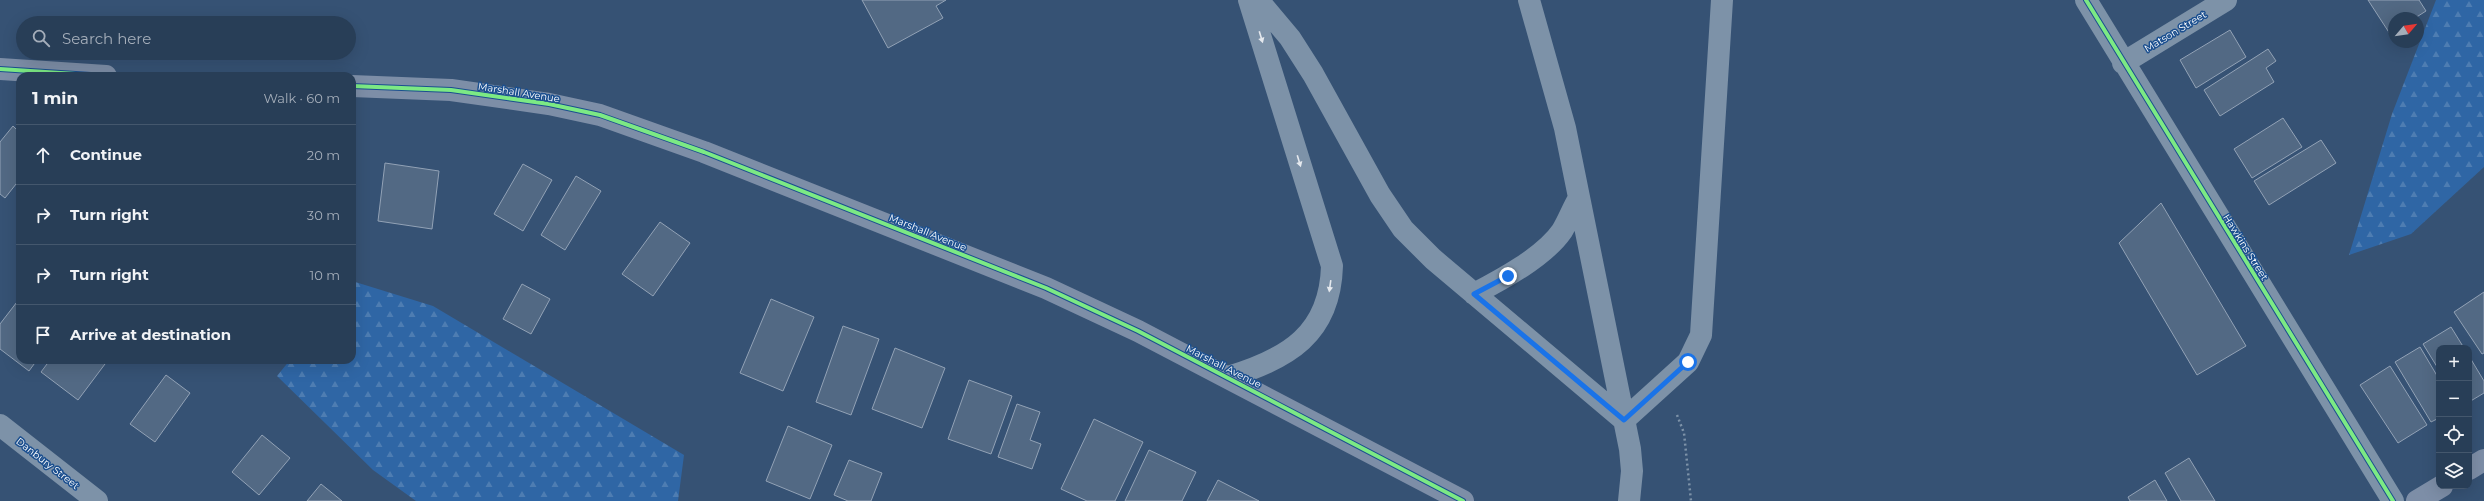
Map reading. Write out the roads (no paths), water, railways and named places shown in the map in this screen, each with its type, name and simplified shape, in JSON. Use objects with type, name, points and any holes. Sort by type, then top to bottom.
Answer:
[{"type":"main road","points":[[0,69],[45,72]]},
{"type":"main road","name":"Marshall Avenue","points":[[356,86],[451,90],[500,96],[600,116],[704,152],[1046,288],[1138,331],[1463,501]]},
{"type":"main road","points":[[2472,467],[2484,460]]},
{"type":"main road","points":[[2417,501],[2437,489]]},
{"type":"street","points":[[1228,377],[1262,367],[1305,339],[1324,313],[1331,287],[1332,266],[1249,0]]},
{"type":"street","points":[[1258,0],[1290,38],[1313,74],[1380,195],[1404,229],[1433,259],[1624,420]]},
{"type":"street","points":[[1529,0],[1565,128],[1624,420],[1632,471],[1629,501]]},
{"type":"street","points":[[1624,420],[1688,362],[1701,335],[1722,0]]},
{"type":"street","name":"Hawkins Street","points":[[2086,0],[2393,501]]},
{"type":"street","name":"Matson Street","points":[[2123,62],[2226,0]]},
{"type":"street","points":[[1474,294],[1508,276],[1535,257],[1561,232],[1579,198]]},
{"type":"street","name":"Danbury Street","points":[[0,425],[97,501]]}]
